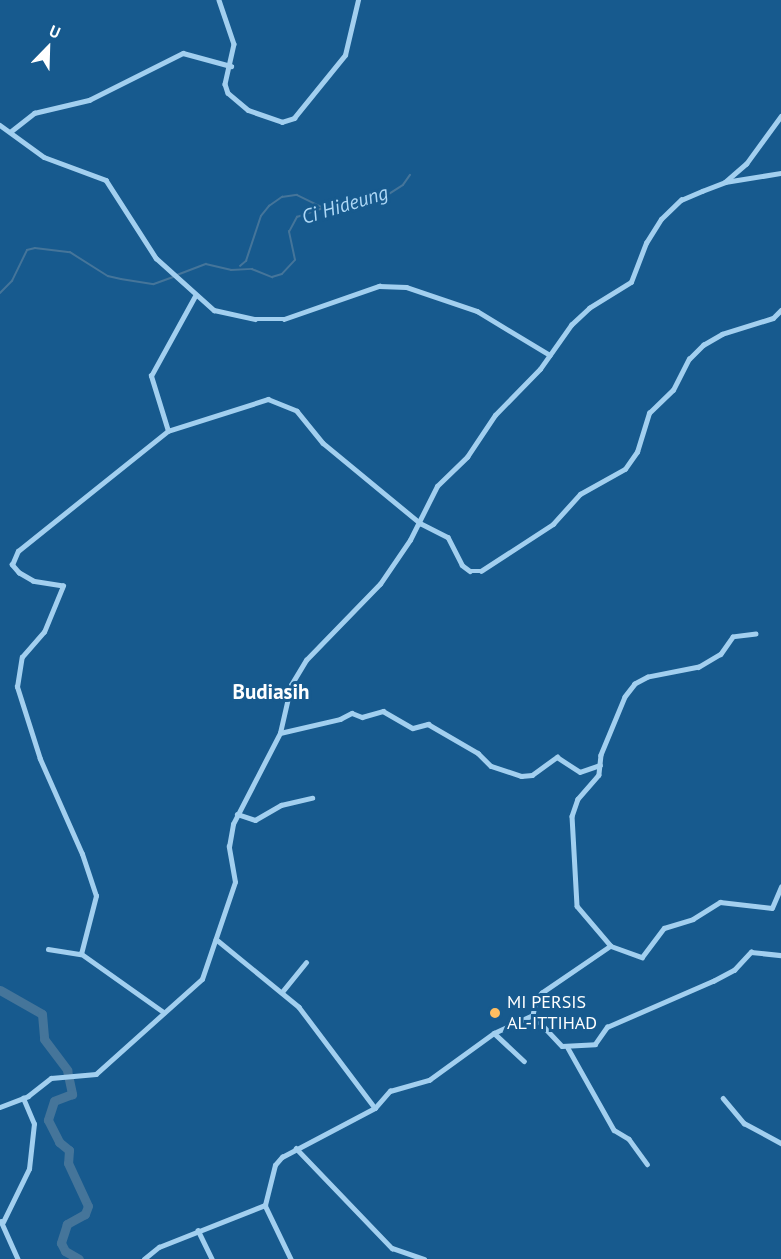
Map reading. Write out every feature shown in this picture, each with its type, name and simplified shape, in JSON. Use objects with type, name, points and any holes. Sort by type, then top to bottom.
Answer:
[{"type":"street","points":[[219,0],[234,44],[231,66],[225,84],[234,99],[265,118],[291,121],[349,50],[358,0]]},
{"type":"street","points":[[10,132],[34,113],[89,100],[183,53],[231,66]]},
{"type":"street","points":[[725,182],[746,164],[781,116]]},
{"type":"street","points":[[0,125],[44,157],[106,180],[156,258],[195,296],[228,315],[273,320],[296,316],[379,286],[406,287],[477,311],[550,355]]},
{"type":"street","points":[[0,1107],[23,1098],[47,1080],[64,1076],[79,1077],[100,1070],[206,974],[235,882],[229,840],[237,814],[280,734],[291,685],[306,660],[380,584],[420,523],[437,486],[463,462],[495,416],[550,355],[580,316],[627,287],[650,234],[674,206],[686,197],[725,182],[781,173]]},
{"type":"street","points":[[168,431],[151,376],[195,296]]},
{"type":"street","points":[[81,954],[96,897],[82,854],[40,759],[17,687],[22,657],[44,632],[63,586],[26,577],[13,568],[12,560],[22,546],[168,431],[249,402],[276,400],[297,411],[323,443],[420,523],[448,537],[455,554],[470,571],[489,567],[553,524],[580,494],[625,469],[637,452],[649,413],[673,390],[689,360],[704,345],[722,334],[772,318],[781,310]]},
{"type":"street","points":[[756,634],[733,637],[721,654],[699,667],[648,677],[635,684],[625,697],[600,765],[598,778],[572,810],[577,906],[611,946],[642,957],[664,928],[674,928],[680,922],[693,920],[707,907],[725,901],[772,908],[781,887]]},
{"type":"street","points":[[280,734],[340,719],[352,713],[362,717],[382,711],[413,728],[428,724],[478,753],[490,766],[521,776],[532,775],[557,757],[580,772],[600,765]]},
{"type":"street","points":[[237,814],[255,820],[281,805],[312,798]]},
{"type":"street","points":[[216,939],[282,992],[315,1027],[375,1108]]},
{"type":"street","points":[[533,1015],[536,1000],[542,993],[611,946]]},
{"type":"street","points":[[48,948],[81,954],[164,1013]]},
{"type":"street","points":[[568,1048],[597,1044],[607,1027],[724,976],[751,952],[781,955]]},
{"type":"street","points":[[282,992],[306,962]]},
{"type":"street","points":[[291,1259],[265,1205],[277,1161],[296,1148],[375,1108],[390,1091],[429,1080],[494,1033],[533,1015]]},
{"type":"street","points":[[533,1015],[558,1043],[568,1048],[615,1130],[629,1139],[647,1164]]},
{"type":"street","points":[[494,1033],[524,1061]]},
{"type":"street","points":[[18,1259],[1,1221],[29,1169],[34,1124],[23,1098]]},
{"type":"street","points":[[723,1098],[744,1123],[781,1143]]},
{"type":"street","points":[[296,1148],[401,1256],[423,1259]]},
{"type":"street","points":[[144,1259],[159,1247],[265,1205]]},
{"type":"street","points":[[198,1230],[205,1252],[212,1259]]},
{"type":"waterway","name":"Ci Hideung","points":[[177,275],[206,264],[231,270],[252,269],[272,277],[282,274],[295,260],[289,232],[297,217],[350,199],[386,196],[403,185],[410,175]]},
{"type":"waterway","points":[[240,266],[246,261],[261,216],[269,206],[282,197],[297,195],[322,207]]},
{"type":"waterway","name":"Ci Hideung","points":[[0,293],[12,281],[27,250],[35,248],[70,252],[108,276],[121,279],[154,284],[173,277]]},
{"type":"waterway","points":[[0,990],[42,1014],[44,1039],[67,1070],[72,1094],[54,1101],[48,1120],[59,1142],[69,1150],[68,1163],[88,1206],[85,1214],[67,1224],[61,1243],[65,1251],[79,1259]]},
{"type":"place","name":"MI PERSIS AL-ITTIHAD","points":[[495,1013]]},
{"type":"district","name":"Budiasih","points":[[271,692]]}]
